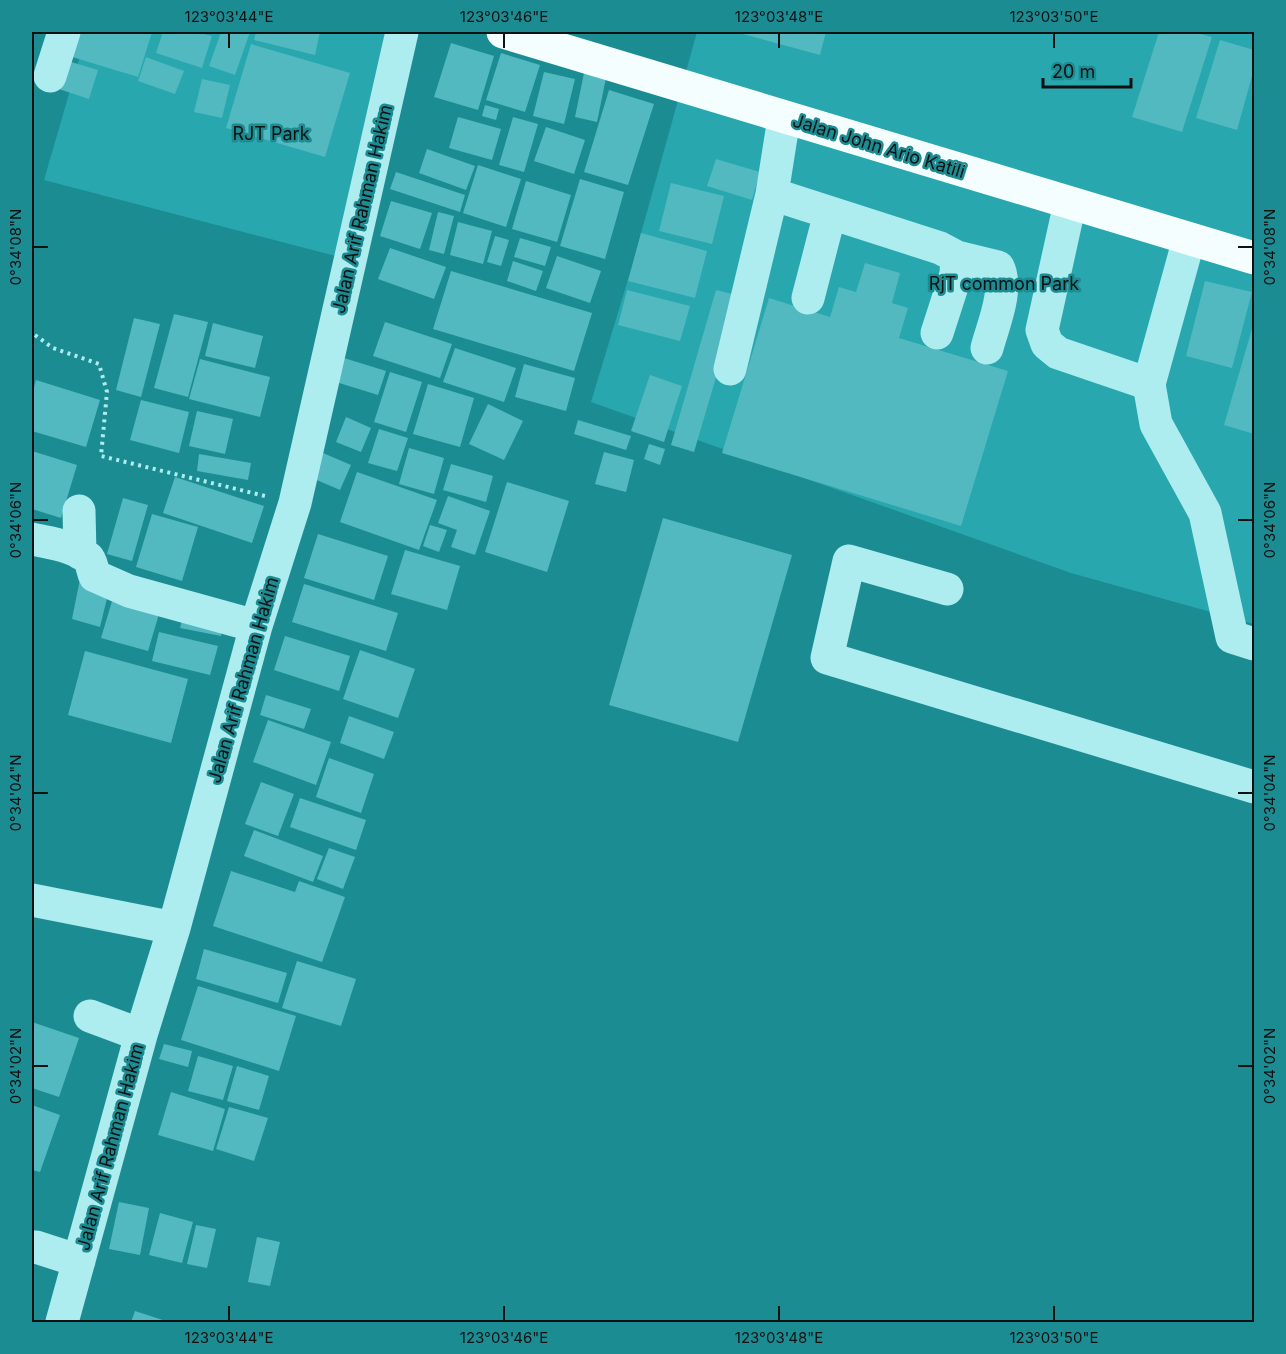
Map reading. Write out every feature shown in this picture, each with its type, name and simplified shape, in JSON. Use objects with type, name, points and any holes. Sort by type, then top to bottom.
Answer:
[{"type":"main road","name":"Jalan John Ario Katili","points":[[503,32],[1254,258]]},
{"type":"street","points":[[50,76],[64,32]]},
{"type":"street","name":"Jalan Arif Rahman Hakim","points":[[62,1323],[141,1035],[174,928],[256,626],[295,503],[402,32]]},
{"type":"street","points":[[730,369],[772,194],[784,118]]},
{"type":"street","points":[[772,194],[940,248],[957,256],[998,267],[1002,275],[1002,286],[987,348]]},
{"type":"street","points":[[1070,203],[1041,330],[1047,344],[1058,353],[1149,384]]},
{"type":"street","points":[[808,298],[830,213]]},
{"type":"street","points":[[1190,239],[1149,384],[1156,424],[1205,513],[1232,637],[1254,644]]},
{"type":"street","points":[[937,333],[956,274],[957,256]]},
{"type":"street","points":[[79,511],[80,554]]},
{"type":"street","points":[[32,539],[66,547],[90,559],[95,576],[120,588],[256,626]]},
{"type":"street","points":[[948,589],[849,561],[827,658],[1254,787]]},
{"type":"street","points":[[32,900],[174,928]]},
{"type":"street","points":[[90,1016],[141,1035]]},
{"type":"street","points":[[36,1247],[79,1261]]},
{"type":"path","points":[[35,335],[53,348],[99,364],[107,392],[101,456],[295,503]]},
{"type":"green space","name":"RJT Park","points":[[87,32],[401,32],[347,259],[44,180]]},
{"type":"green space","name":"RjT common Park","points":[[697,32],[1254,32],[1254,624],[1071,573],[591,402],[630,273]]},
{"type":"building","points":[[76,32],[152,32],[138,77],[69,56]]},
{"type":"building","points":[[163,32],[197,32],[212,36],[202,68],[156,53]]},
{"type":"building","points":[[221,32],[250,32],[235,75],[209,66]]},
{"type":"building","points":[[256,32],[320,32],[315,55],[254,40]]},
{"type":"building","points":[[744,32],[826,32],[820,55],[743,34]]},
{"type":"building","points":[[1159,32],[1194,32],[1212,37],[1182,132],[1132,117]]},
{"type":"building","points":[[1220,40],[1254,50],[1254,69],[1237,130],[1196,118]]},
{"type":"building","points":[[451,43],[494,56],[478,110],[434,97]]},
{"type":"building","points":[[251,44],[350,73],[325,157],[226,128]]},
{"type":"building","points":[[501,53],[540,65],[525,112],[486,100]]},
{"type":"building","points":[[146,57],[184,71],[175,94],[138,81]]},
{"type":"building","points":[[68,61],[98,70],[89,99],[59,89]]},
{"type":"building","points":[[544,72],[575,79],[564,124],[533,116]]},
{"type":"building","points":[[584,73],[606,78],[597,122],[575,117]]},
{"type":"building","points":[[202,79],[230,85],[222,118],[194,112]]},
{"type":"building","points":[[609,90],[654,104],[628,185],[584,172]]},
{"type":"building","points":[[485,105],[499,109],[496,120],[482,116]]},
{"type":"building","points":[[458,117],[501,129],[492,160],[449,148]]},
{"type":"building","points":[[513,117],[538,124],[524,172],[499,165]]},
{"type":"building","points":[[546,127],[585,140],[574,174],[534,161]]},
{"type":"building","points":[[427,149],[475,166],[466,190],[419,173]]},
{"type":"building","points":[[716,159],[760,172],[752,200],[707,186]]},
{"type":"building","points":[[478,165],[521,179],[506,227],[463,213]]},
{"type":"building","points":[[396,172],[465,195],[460,212],[390,189]]},
{"type":"building","points":[[580,179],[624,192],[605,259],[560,246]]},
{"type":"building","points":[[526,181],[571,195],[557,242],[512,229]]},
{"type":"building","points":[[671,183],[724,196],[712,244],[659,231]]},
{"type":"building","points":[[391,201],[432,213],[420,249],[380,236]]},
{"type":"building","points":[[438,212],[454,216],[444,254],[429,250]]},
{"type":"building","points":[[458,222],[492,231],[483,264],[450,255]]},
{"type":"building","points":[[641,233],[707,251],[695,298],[628,281]]},
{"type":"building","points":[[495,236],[509,240],[501,266],[487,262]]},
{"type":"building","points":[[520,238],[551,247],[545,266],[514,257]]},
{"type":"building","points":[[390,248],[446,267],[434,299],[378,279]]},
{"type":"building","points":[[557,256],[601,271],[590,303],[546,288]]},
{"type":"building","points":[[513,261],[543,271],[536,291],[507,281]]},
{"type":"building","points":[[865,263],[900,273],[892,303],[908,308],[899,338],[1008,371],[961,526],[722,453],[769,298],[830,317],[839,287],[856,292]]},
{"type":"building","points":[[451,271],[592,313],[574,371],[433,329]]},
{"type":"building","points":[[1205,281],[1252,292],[1232,368],[1186,356]]},
{"type":"building","points":[[627,290],[690,306],[680,341],[618,325]]},
{"type":"building","points":[[716,290],[740,296],[694,452],[671,445]]},
{"type":"building","points":[[174,314],[208,322],[188,397],[154,388]]},
{"type":"building","points":[[134,318],[160,324],[141,397],[116,390]]},
{"type":"building","points":[[385,322],[452,344],[440,378],[373,356]]},
{"type":"building","points":[[1254,322],[1254,434],[1224,425]]},
{"type":"building","points":[[213,323],[263,336],[255,368],[205,356]]},
{"type":"building","points":[[455,348],[516,368],[504,402],[443,382]]},
{"type":"building","points":[[344,358],[386,371],[378,395],[336,382]]},
{"type":"building","points":[[200,359],[270,377],[260,417],[189,399]]},
{"type":"building","points":[[524,364],[575,378],[566,411],[515,397]]},
{"type":"building","points":[[390,372],[422,382],[406,432],[374,422]]},
{"type":"building","points":[[650,375],[682,386],[664,442],[631,431]]},
{"type":"building","points":[[36,380],[100,400],[86,447],[32,431],[32,395]]},
{"type":"building","points":[[428,384],[474,398],[460,447],[413,434]]},
{"type":"building","points":[[141,400],[189,412],[179,453],[130,440]]},
{"type":"building","points":[[488,404],[523,421],[504,460],[469,444]]},
{"type":"building","points":[[197,411],[233,419],[225,454],[189,446]]},
{"type":"building","points":[[346,417],[371,428],[361,452],[336,442]]},
{"type":"building","points":[[578,420],[631,436],[626,450],[574,434]]},
{"type":"building","points":[[379,429],[408,438],[397,471],[368,463]]},
{"type":"building","points":[[649,444],[665,449],[660,465],[644,459]]},
{"type":"building","points":[[409,448],[444,458],[434,494],[399,484]]},
{"type":"building","points":[[32,451],[77,465],[61,518],[32,509]]},
{"type":"building","points":[[604,452],[634,460],[626,492],[595,484]]},
{"type":"building","points":[[323,453],[351,465],[340,490],[312,478]]},
{"type":"building","points":[[199,454],[251,463],[248,480],[197,471]]},
{"type":"building","points":[[451,464],[493,476],[486,502],[443,490]]},
{"type":"building","points":[[357,472],[437,500],[419,550],[340,522]]},
{"type":"building","points":[[175,477],[264,506],[252,543],[163,513]]},
{"type":"building","points":[[507,482],[569,501],[547,572],[485,552]]},
{"type":"building","points":[[448,496],[490,511],[475,555],[451,547],[457,530],[438,523]]},
{"type":"building","points":[[123,498],[148,505],[132,561],[107,554]]},
{"type":"building","points":[[152,514],[198,527],[182,581],[136,567]]},
{"type":"building","points":[[663,518],[792,555],[738,742],[609,705]]},
{"type":"building","points":[[430,525],[447,530],[439,552],[423,546]]},
{"type":"building","points":[[318,534],[388,556],[374,600],[304,578]]},
{"type":"building","points":[[405,550],[460,566],[447,610],[391,594]]},
{"type":"building","points":[[80,579],[109,590],[100,627],[72,619]]},
{"type":"building","points":[[304,584],[398,613],[386,651],[292,622]]},
{"type":"building","points":[[115,591],[162,604],[148,651],[101,638]]},
{"type":"building","points":[[184,612],[224,619],[221,636],[180,628]]},
{"type":"building","points":[[159,632],[218,646],[210,675],[152,661]]},
{"type":"building","points":[[285,636],[350,656],[339,691],[274,670]]},
{"type":"building","points":[[360,650],[415,669],[398,718],[343,699]]},
{"type":"building","points":[[85,651],[188,679],[171,743],[68,715]]},
{"type":"building","points":[[266,695],[311,709],[304,729],[260,715]]},
{"type":"building","points":[[349,716],[394,732],[384,759],[340,743]]},
{"type":"building","points":[[268,720],[331,742],[316,785],[253,762]]},
{"type":"building","points":[[329,758],[374,774],[361,813],[316,797]]},
{"type":"building","points":[[261,782],[294,794],[278,836],[245,824]]},
{"type":"building","points":[[300,798],[366,820],[356,850],[290,827]]},
{"type":"building","points":[[254,830],[323,856],[313,882],[244,856]]},
{"type":"building","points":[[329,848],[355,857],[343,889],[317,879]]},
{"type":"building","points":[[231,871],[295,892],[299,881],[345,897],[322,962],[213,926]]},
{"type":"building","points":[[204,949],[287,973],[278,1003],[196,979]]},
{"type":"building","points":[[297,961],[356,979],[341,1026],[282,1008]]},
{"type":"building","points":[[198,986],[296,1016],[279,1071],[181,1040]]},
{"type":"building","points":[[32,1022],[79,1038],[59,1097],[32,1088]]},
{"type":"building","points":[[164,1044],[192,1051],[188,1067],[159,1059]]},
{"type":"building","points":[[198,1056],[233,1066],[223,1100],[188,1091]]},
{"type":"building","points":[[237,1066],[269,1076],[259,1110],[227,1101]]},
{"type":"building","points":[[171,1092],[225,1109],[213,1151],[158,1135]]},
{"type":"building","points":[[32,1105],[60,1115],[40,1172],[32,1170]]},
{"type":"building","points":[[229,1107],[268,1118],[254,1161],[216,1149]]},
{"type":"building","points":[[119,1202],[149,1208],[140,1255],[109,1249]]},
{"type":"building","points":[[160,1213],[193,1222],[182,1263],[149,1255]]},
{"type":"building","points":[[196,1225],[216,1229],[207,1268],[187,1264]]},
{"type":"building","points":[[257,1237],[280,1242],[270,1286],[248,1282]]},
{"type":"building","points":[[135,1311],[169,1322],[131,1322]]}]
